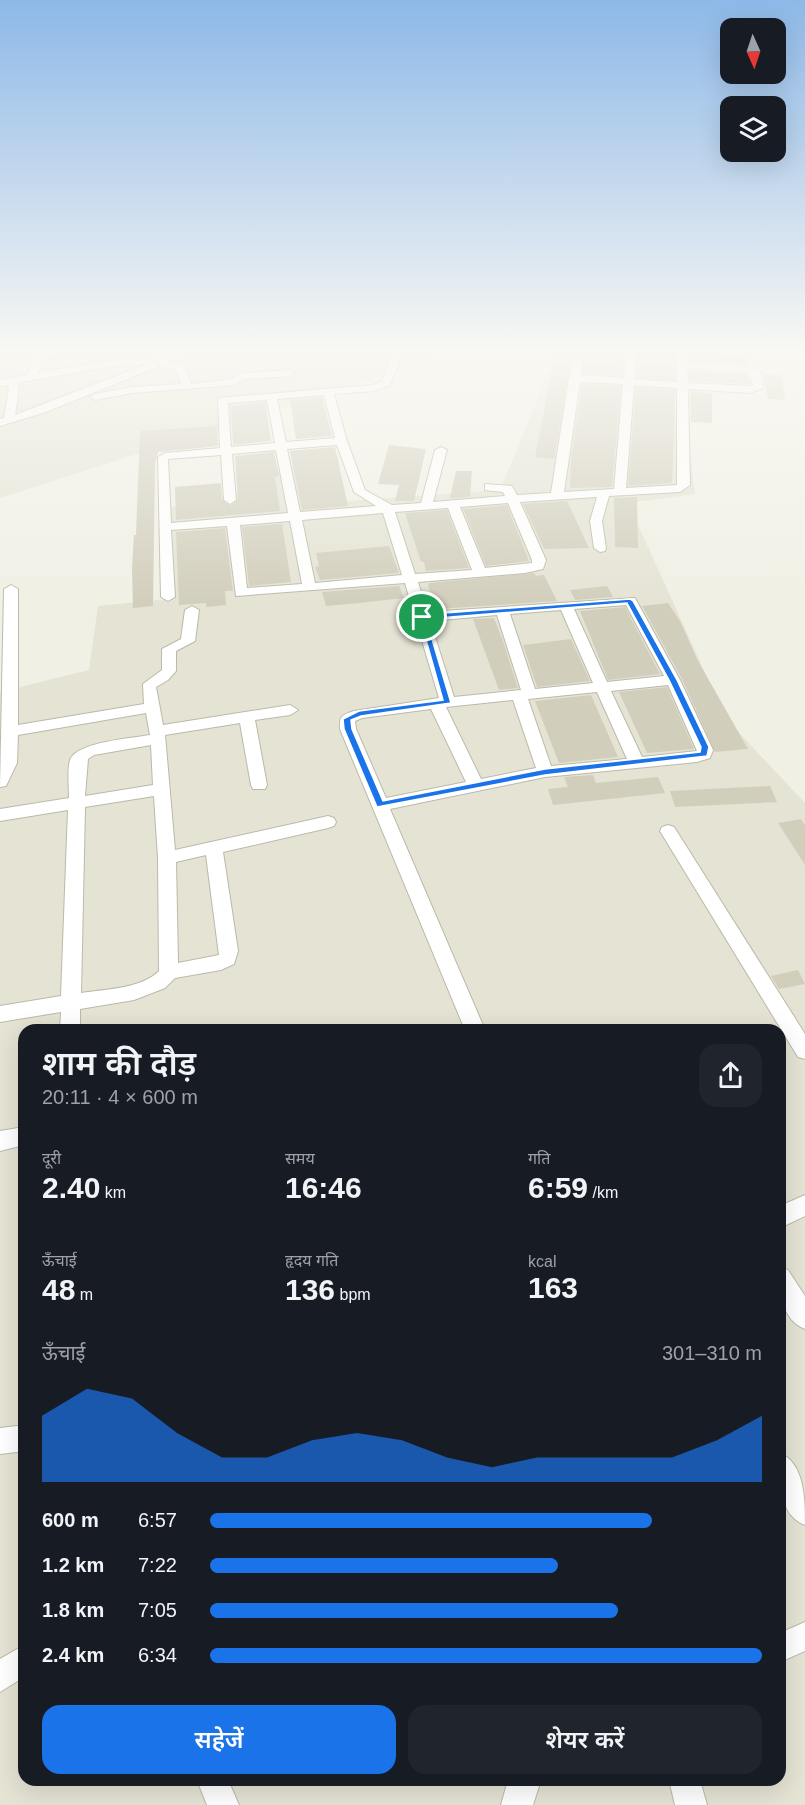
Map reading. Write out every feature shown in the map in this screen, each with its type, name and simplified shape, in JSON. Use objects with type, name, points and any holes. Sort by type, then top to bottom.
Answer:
[{"type":"street","points":[[224,436],[230,500]]},
{"type":"street","points":[[280,436],[309,587]]},
{"type":"street","points":[[340,436],[360,492],[388,508],[422,617],[442,703],[476,786]]},
{"type":"street","points":[[564,495],[569,436]]},
{"type":"street","points":[[620,492],[624,436]]},
{"type":"street","points":[[167,527],[511,498],[674,488],[684,485],[683,436]]},
{"type":"street","points":[[168,597],[167,527],[162,459],[165,456],[341,441]]},
{"type":"street","points":[[426,505],[441,450]]},
{"type":"street","points":[[233,522],[241,592],[535,567],[540,563],[506,488],[489,487]]},
{"type":"street","points":[[600,548],[596,521],[604,492]]},
{"type":"street","points":[[564,495],[596,521]]},
{"type":"street","points":[[452,503],[480,573]]},
{"type":"street","points":[[0,782],[9,763],[11,731],[10,589]]},
{"type":"street","points":[[381,805],[545,772],[704,754],[705,747],[673,680],[630,601],[422,617]]},
{"type":"street","points":[[566,606],[636,762]]},
{"type":"street","points":[[0,1014],[134,992],[165,979],[169,972],[167,858],[157,735],[150,684],[167,674],[169,649],[188,641],[192,610]]},
{"type":"street","points":[[502,611],[545,772]]},
{"type":"street","points":[[472,1024],[348,729],[347,719],[359,714],[442,703],[673,680]]},
{"type":"street","points":[[11,731],[152,707]]},
{"type":"street","points":[[70,1024],[77,804],[76,766],[82,755],[157,735],[247,716],[290,710]]},
{"type":"street","points":[[247,716],[259,785]]},
{"type":"street","points":[[0,815],[162,789]]},
{"type":"street","points":[[167,858],[328,822]]},
{"type":"street","points":[[668,831],[805,1051]]},
{"type":"street","points":[[169,972],[221,963],[227,959],[229,951],[214,848]]},
{"type":"street","points":[[0,1141],[18,1137]]},
{"type":"street","points":[[786,1214],[805,1205]]},
{"type":"street","points":[[786,1287],[805,1317]]},
{"type":"street","points":[[0,1441],[18,1439]]},
{"type":"street","points":[[786,1477],[805,1512]]},
{"type":"street","points":[[786,1645],[805,1636]]},
{"type":"street","points":[[0,1677],[18,1664]]},
{"type":"street","points":[[215,1786],[223,1805]]},
{"type":"street","points":[[518,1805],[522,1786]]},
{"type":"street","points":[[686,1786],[691,1805]]},
{"type":"shaded area","points":[[0,436],[192,436],[0,498]]},
{"type":"shaded area","points":[[522,436],[688,436],[695,494],[628,503],[726,719],[805,803],[805,1805],[0,1805],[0,692],[89,670],[98,606],[170,599],[163,509],[257,490],[273,468],[315,465],[347,501],[500,490]]},
{"type":"building","points":[[140,436],[218,436],[218,446],[158,452],[155,463],[153,606],[133,608],[132,569],[134,535],[136,535]]},
{"type":"building","points":[[233,436],[270,436],[271,441],[233,445]]},
{"type":"building","points":[[296,436],[329,436],[296,439]]},
{"type":"building","points":[[539,436],[558,436],[554,459],[535,457]]},
{"type":"building","points":[[574,436],[617,436],[612,487],[570,488]]},
{"type":"building","points":[[632,436],[674,436],[672,483],[628,486]]},
{"type":"building","points":[[389,445],[426,449],[414,501],[395,501],[399,485],[378,484]]},
{"type":"building","points":[[335,447],[348,506],[302,510],[290,451]]},
{"type":"building","points":[[274,452],[279,476],[275,477],[280,511],[176,520],[175,487],[221,483],[222,500],[231,506],[238,500],[235,456]]},
{"type":"building","points":[[456,471],[472,471],[470,497],[450,498]]},
{"type":"building","points":[[637,497],[638,548],[615,547],[614,498]]},
{"type":"building","points":[[567,501],[589,548],[544,549],[523,504]]},
{"type":"building","points":[[507,505],[529,561],[486,566],[463,509]]},
{"type":"building","points":[[447,510],[469,568],[426,571],[405,513]]},
{"type":"building","points":[[282,524],[291,582],[249,586],[242,527]]},
{"type":"building","points":[[225,528],[233,591],[225,591],[226,605],[206,607],[206,603],[179,605],[176,532]]},
{"type":"building","points":[[389,546],[399,573],[320,580],[315,567],[319,566],[316,553]]},
{"type":"building","points":[[534,573],[536,576],[544,575],[557,601],[437,609],[428,586],[429,583]]},
{"type":"building","points":[[399,586],[404,598],[326,606],[322,592]]},
{"type":"building","points":[[607,586],[613,597],[575,600],[570,590]]},
{"type":"building","points":[[668,603],[680,621],[698,661],[748,749],[715,752],[682,679],[642,606]]},
{"type":"building","points":[[625,607],[660,674],[608,680],[580,611]]},
{"type":"building","points":[[494,618],[518,688],[499,690],[473,619]]},
{"type":"building","points":[[571,639],[590,681],[537,687],[523,645]]},
{"type":"building","points":[[667,687],[694,749],[647,753],[619,692]]},
{"type":"building","points":[[591,695],[618,757],[559,763],[535,701]]},
{"type":"building","points":[[593,775],[596,783],[658,777],[665,793],[553,805],[548,789],[568,787],[564,777]]},
{"type":"building","points":[[770,786],[777,802],[675,807],[670,791]]},
{"type":"building","points":[[801,819],[805,825],[805,865],[778,823]]},
{"type":"building","points":[[798,970],[805,984],[779,989],[771,976]]},
{"type":"route","points":[[630,601],[673,680],[705,747],[704,754],[697,757],[545,772],[381,805],[346,723],[347,719],[359,714],[448,702],[422,617],[630,601]]}]
